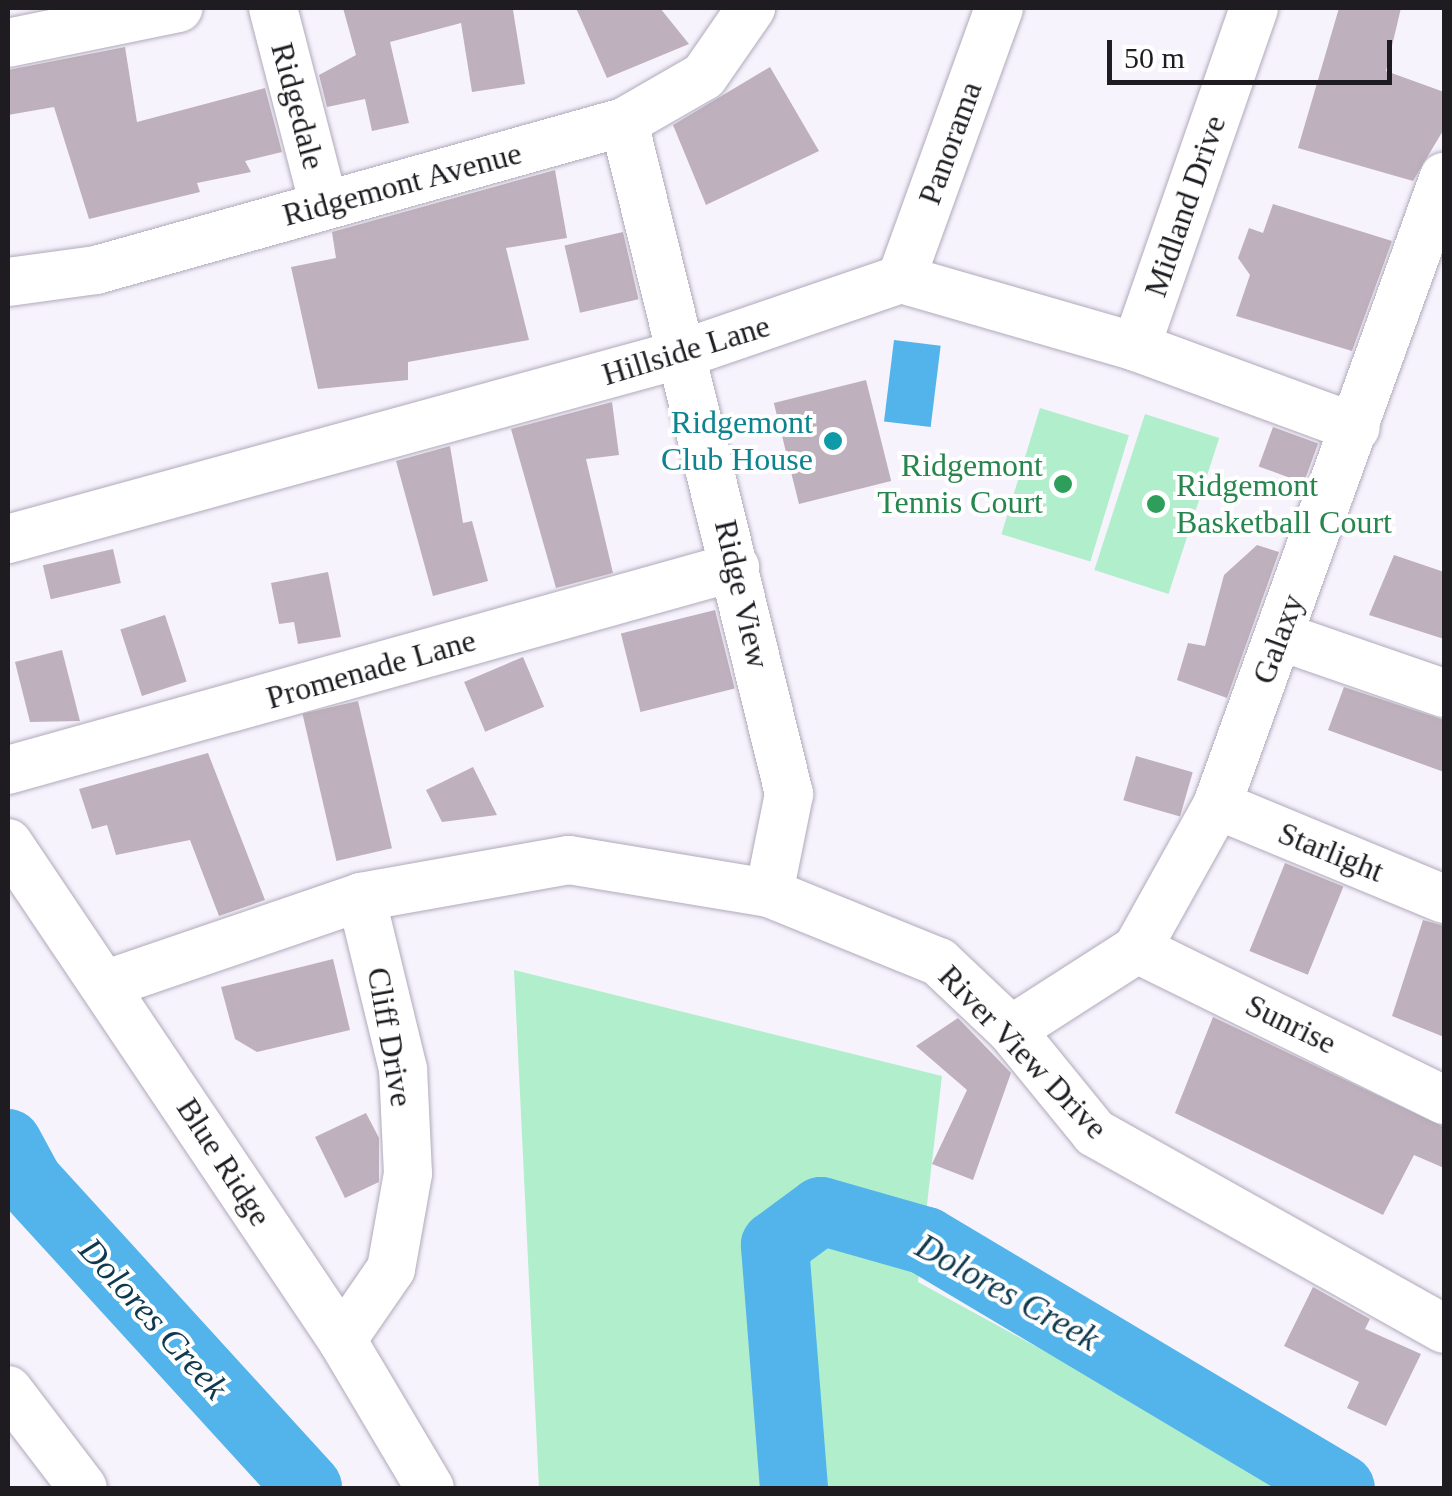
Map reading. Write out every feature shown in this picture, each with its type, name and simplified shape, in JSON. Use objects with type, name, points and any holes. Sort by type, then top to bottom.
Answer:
[{"type":"street","points":[[8,43],[178,8]]},
{"type":"street","name":"Ridgedale","points":[[273,8],[324,205]]},
{"type":"street","name":"Ridgemont Avenue","points":[[8,282],[96,270],[624,122],[704,76],[750,8]]},
{"type":"street","name":"Panorama","points":[[901,279],[999,8]]},
{"type":"street","name":"Midland Drive","points":[[1136,347],[1254,8]]},
{"type":"street","name":"Ridge View","points":[[624,122],[685,354],[789,794],[769,893]]},
{"type":"street","name":"Galaxy","points":[[1011,1030],[1137,949],[1217,806],[1444,176]]},
{"type":"street","points":[[901,279],[1136,347],[1356,428]]},
{"type":"street","name":"Hillside Lane","points":[[8,539],[685,354],[901,279]]},
{"type":"street","name":"Promenade Lane","points":[[8,770],[735,568]]},
{"type":"street","points":[[1278,636],[1444,693]]},
{"type":"street","name":"Starlight","points":[[1217,806],[1444,898]]},
{"type":"street","name":"Blue Ridge","points":[[8,842],[107,984],[342,1340],[430,1488]]},
{"type":"street","name":"River View Drive","points":[[107,984],[362,897],[569,860],[769,893],[939,962],[1011,1030],[1095,1134],[1444,1329]]},
{"type":"street","name":"Cliff Drive","points":[[342,1340],[391,1269],[408,1174],[402,1068],[362,897]]},
{"type":"street","name":"Sunrise","points":[[1137,949],[1444,1100]]},
{"type":"street","points":[[8,1390],[83,1488]]},
{"type":"green space","name":"Ridgemont Tennis Court","points":[[1040,408],[1129,435],[1090,561],[1001,534]]},
{"type":"green space","name":"Ridgemont Basketball Court","points":[[1145,414],[1219,438],[1169,594],[1094,570]]},
{"type":"green space","points":[[514,970],[942,1076],[918,1282],[1295,1488],[539,1488]]},
{"type":"water","points":[[894,340],[941,346],[931,427],[884,421]]},
{"type":"building","points":[[343,8],[513,10],[525,84],[472,92],[461,23],[390,42],[409,123],[372,131],[365,99],[327,107],[319,75],[356,55]]},
{"type":"building","points":[[576,8],[660,8],[689,44],[607,78]]},
{"type":"building","points":[[1339,8],[1401,8],[1386,71],[1444,92],[1444,129],[1413,181],[1298,148]]},
{"type":"building","points":[[125,47],[137,122],[265,88],[282,152],[245,161],[251,172],[197,183],[200,192],[89,219],[54,107],[8,115],[8,70]]},
{"type":"building","points":[[770,67],[819,151],[706,205],[673,125]]},
{"type":"building","points":[[555,170],[567,238],[506,248],[529,340],[408,362],[408,380],[318,389],[291,267],[336,258],[332,232]]},
{"type":"building","points":[[1273,204],[1392,241],[1352,351],[1236,316],[1250,275],[1238,258],[1249,228],[1263,233]]},
{"type":"building","points":[[623,232],[639,299],[580,313],[565,245]]},
{"type":"building","name":"Ridgemont Club House","points":[[866,380],[891,481],[799,504],[774,403]]},
{"type":"building","points":[[612,402],[619,455],[586,459],[613,573],[556,588],[511,429]]},
{"type":"building","points":[[1273,427],[1318,443],[1304,483],[1259,466]]},
{"type":"building","points":[[450,446],[463,523],[472,521],[488,581],[433,596],[396,461]]},
{"type":"building","points":[[1257,545],[1279,552],[1227,698],[1177,680],[1188,643],[1205,646],[1224,575]]},
{"type":"building","points":[[113,549],[121,583],[51,599],[43,565]]},
{"type":"building","points":[[1394,555],[1444,572],[1444,639],[1369,615]]},
{"type":"building","points":[[328,572],[341,637],[298,644],[294,622],[279,624],[271,583]]},
{"type":"building","points":[[715,610],[735,689],[640,712],[621,633]]},
{"type":"building","points":[[165,615],[187,682],[142,696],[120,630]]},
{"type":"building","points":[[62,650],[80,721],[30,722],[15,662]]},
{"type":"building","points":[[523,657],[544,707],[485,732],[464,682]]},
{"type":"building","points":[[1344,687],[1444,720],[1444,772],[1328,730]]},
{"type":"building","points":[[358,701],[392,848],[336,861],[302,714]]},
{"type":"building","points":[[208,753],[265,900],[219,916],[190,840],[116,855],[107,825],[92,829],[79,789]]},
{"type":"building","points":[[1136,756],[1193,772],[1180,816],[1123,800]]},
{"type":"building","points":[[473,767],[497,815],[442,822],[426,790]]},
{"type":"building","points":[[1285,863],[1343,887],[1308,975],[1249,951]]},
{"type":"building","points":[[1423,920],[1444,926],[1444,1037],[1392,1016]]},
{"type":"building","points":[[333,959],[350,1030],[257,1052],[235,1039],[221,987]]},
{"type":"building","points":[[1213,1017],[1444,1127],[1444,1168],[1414,1155],[1383,1215],[1175,1113]]},
{"type":"building","points":[[958,1018],[1011,1073],[973,1180],[932,1164],[967,1090],[916,1046]]},
{"type":"building","points":[[366,1113],[379,1138],[379,1182],[345,1198],[315,1137]]},
{"type":"building","points":[[1313,1287],[1370,1319],[1365,1329],[1421,1354],[1386,1426],[1347,1408],[1359,1382],[1284,1346]]},
{"type":"waterway","name":"Dolores Creek","points":[[8,1143],[29,1182],[308,1488]]},
{"type":"waterway","name":"Dolores Creek","points":[[794,1488],[775,1245],[821,1211],[926,1241],[1341,1488]]},
{"type":"place","name":"Ridgemont Club House","points":[[833,441]]},
{"type":"place","name":"Ridgemont Tennis Court","points":[[1063,484]]},
{"type":"place","name":"Ridgemont Basketball Court","points":[[1156,504]]}]
